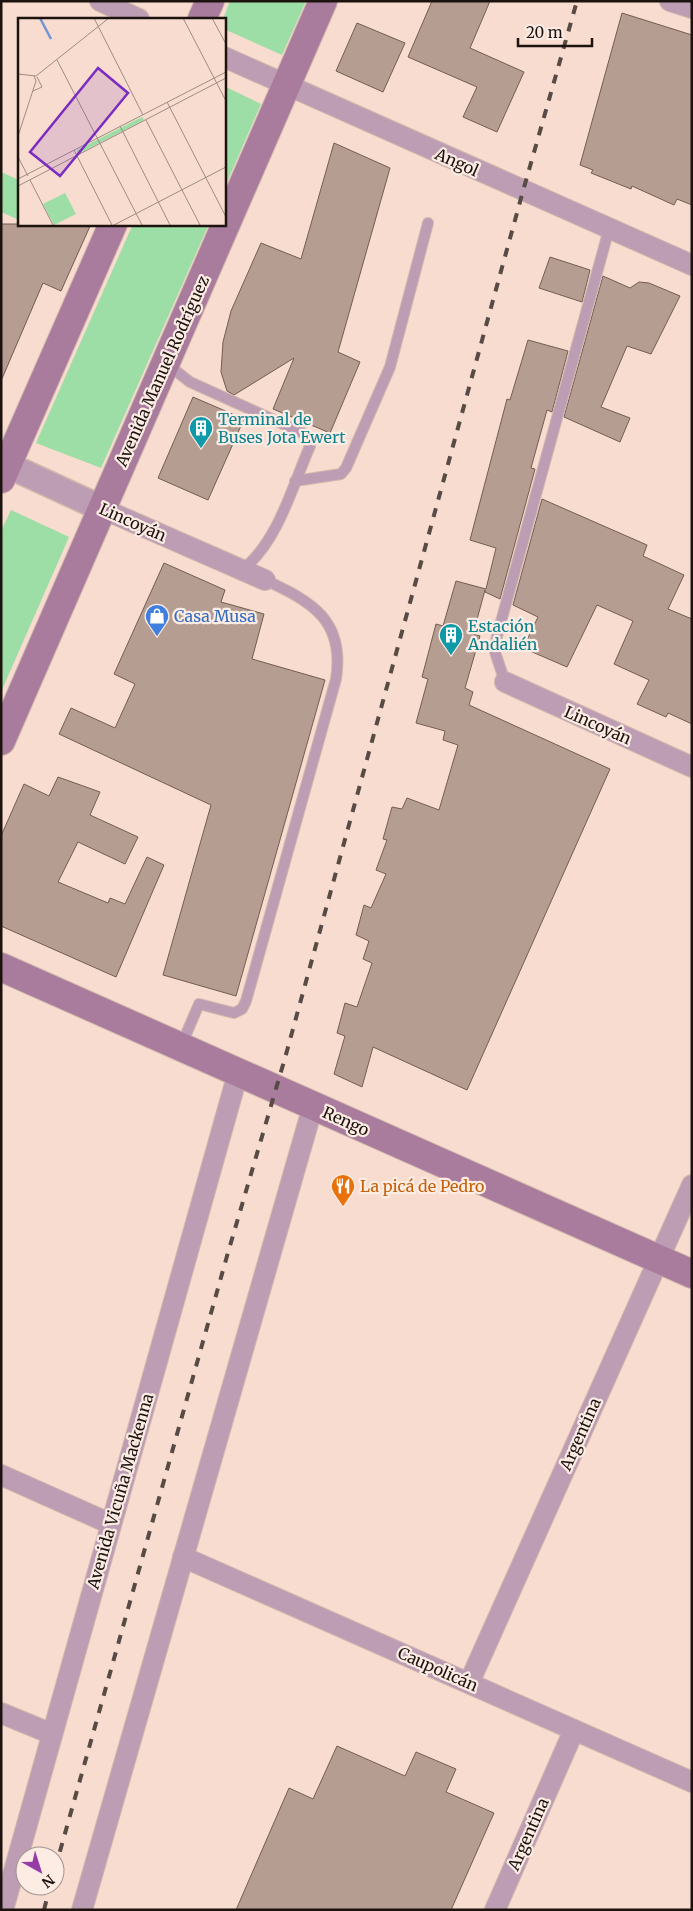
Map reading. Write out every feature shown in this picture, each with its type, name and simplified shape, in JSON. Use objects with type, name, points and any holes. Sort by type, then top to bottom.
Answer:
[{"type":"main road","points":[[202,18],[210,1]]},
{"type":"main road","name":"Avenida Manuel Rodríguez","points":[[1,741],[323,1]]},
{"type":"main road","points":[[3,468],[113,225]]},
{"type":"main road","name":"Rengo","points":[[1,967],[692,1274]]},
{"type":"street","points":[[100,1],[137,18]]},
{"type":"street","points":[[670,1],[692,8]]},
{"type":"street","name":"Angol","points":[[225,57],[692,265]]},
{"type":"street","name":"Lincoyán","points":[[3,468],[103,509],[265,580]]},
{"type":"street","name":"Lincoyán","points":[[504,682],[692,767]]},
{"type":"street","name":"Avenida Vicuña Mackenna","points":[[3,1910],[238,1073]]},
{"type":"street","points":[[82,1910],[313,1106]]},
{"type":"street","name":"Argentina","points":[[469,1683],[692,1185]]},
{"type":"street","points":[[1,1475],[111,1524]]},
{"type":"street","name":"Caupolicán","points":[[184,1556],[692,1782]]},
{"type":"street","points":[[1,1713],[52,1734]]},
{"type":"street","name":"Argentina","points":[[495,1910],[574,1730]]},
{"type":"lane","points":[[295,481],[341,474],[346,468],[390,367],[428,223]]},
{"type":"lane","points":[[504,682],[495,652],[498,636],[609,229]]},
{"type":"lane","points":[[166,363],[190,382],[306,434],[310,446],[268,544],[242,570]]},
{"type":"lane","points":[[180,1046],[199,1004],[234,1013],[242,1008],[246,1002],[336,679],[339,658],[334,634],[326,620],[313,606],[299,596],[265,580]]},
{"type":"green space","points":[[230,1],[306,1],[282,55],[225,29],[225,18],[223,18]]},
{"type":"green space","points":[[225,86],[261,104],[225,187]]},
{"type":"green space","points":[[1,172],[18,180],[18,220],[1,212]]},
{"type":"green space","points":[[133,225],[209,225],[101,468],[36,443]]},
{"type":"green space","points":[[11,510],[69,537],[1,692],[1,531]]},
{"type":"building","points":[[432,1],[490,1],[470,48],[524,72],[497,132],[463,117],[477,87],[408,57]]},
{"type":"building","points":[[622,13],[692,35],[692,205],[677,199],[674,205],[632,186],[631,189],[591,173],[593,170],[580,165]]},
{"type":"building","points":[[357,23],[405,43],[383,92],[336,71]]},
{"type":"building","points":[[334,143],[390,168],[338,352],[360,362],[330,433],[273,409],[294,358],[234,395],[227,391],[221,372],[223,342],[231,311],[261,243],[301,259]]},
{"type":"building","points":[[1,224],[91,225],[61,291],[43,283],[1,381]]},
{"type":"building","points":[[550,257],[590,270],[582,302],[539,288]]},
{"type":"building","points":[[603,276],[630,288],[639,282],[649,283],[680,296],[651,354],[627,346],[601,407],[630,418],[620,442],[564,417]]},
{"type":"building","points":[[528,340],[568,351],[552,412],[547,410],[531,468],[535,469],[500,599],[485,592],[485,590],[473,634],[480,636],[465,688],[473,692],[469,705],[610,769],[467,1090],[373,1047],[362,1087],[334,1074],[345,1036],[337,1033],[345,1003],[357,1007],[372,963],[363,959],[369,941],[356,935],[364,905],[371,908],[386,874],[376,870],[387,840],[383,839],[392,807],[402,809],[407,798],[439,810],[458,745],[443,740],[445,731],[416,723],[428,679],[422,677],[436,624],[443,626],[456,581],[486,589],[496,548],[470,540],[507,399],[510,400]]},
{"type":"building","name":"Terminal de Buses Jota Ewert","points":[[193,397],[244,419],[208,500],[158,478]]},
{"type":"building","points":[[542,499],[647,545],[643,556],[684,575],[668,609],[692,619],[692,724],[668,713],[666,717],[637,704],[649,680],[614,664],[633,621],[597,605],[567,667],[523,648],[538,617],[513,605]]},
{"type":"building","points":[[164,563],[225,590],[221,602],[264,614],[252,659],[325,680],[236,996],[163,975],[211,805],[59,734],[71,708],[115,728],[135,684],[114,674]]},
{"type":"building","points":[[58,777],[100,792],[90,815],[138,837],[125,864],[78,842],[58,882],[108,903],[110,898],[125,904],[147,857],[164,865],[116,977],[1,926],[1,836],[24,784],[49,796]]},
{"type":"building","points":[[337,1746],[405,1776],[416,1752],[456,1769],[446,1792],[494,1813],[451,1910],[236,1910],[289,1788],[313,1799]]},
{"type":"railway","points":[[61,1846],[227,1256],[285,1058],[577,1]]},
{"type":"railway","points":[[44,1910],[48,1896]]},
{"type":"place","name":"Terminal de Buses Jota Ewert","points":[[201,449]]},
{"type":"place","name":"Casa Musa","points":[[157,637]]},
{"type":"place","name":"Estación Andalién","points":[[451,656]]},
{"type":"place","name":"La picá de Pedro","points":[[343,1207]]}]
